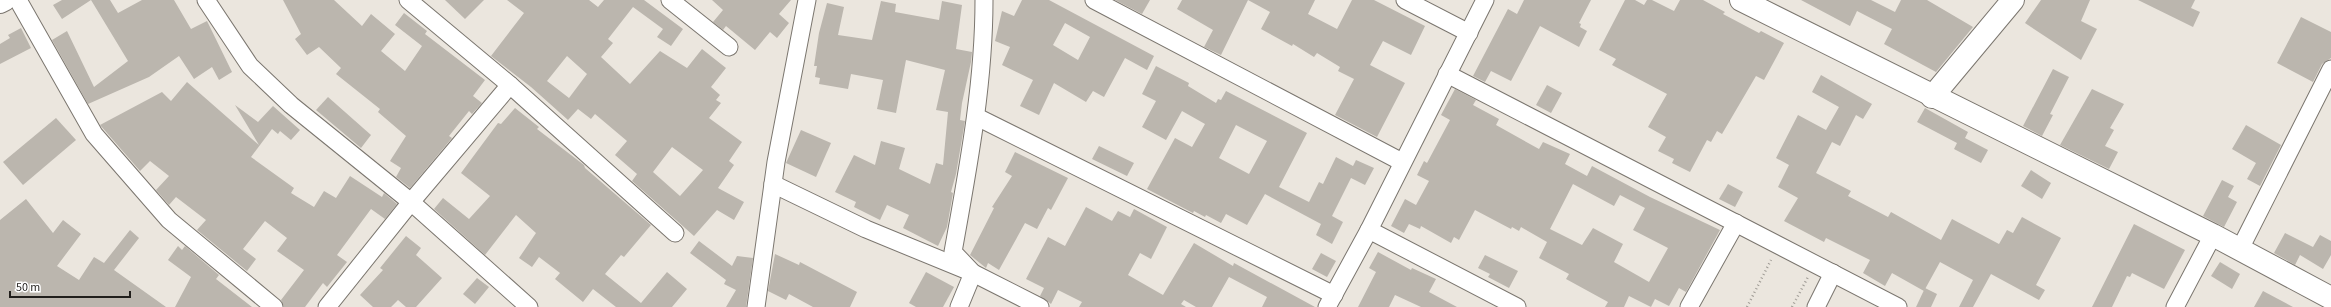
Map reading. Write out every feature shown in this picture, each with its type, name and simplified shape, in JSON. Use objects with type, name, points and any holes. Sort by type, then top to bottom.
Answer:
[{"type":"street","points":[[0,2],[4,0]]},
{"type":"street","points":[[18,0],[94,134],[169,220],[274,307]]},
{"type":"street","points":[[206,0],[250,66],[291,105],[411,202],[529,307]]},
{"type":"street","points":[[408,0],[510,84],[674,233]]},
{"type":"street","points":[[670,0],[729,47]]},
{"type":"street","points":[[756,307],[773,184],[807,0]]},
{"type":"street","points":[[973,273],[953,252],[977,117],[984,33],[984,0]]},
{"type":"street","points":[[1094,0],[1402,162]]},
{"type":"street","points":[[1405,0],[1468,33]]},
{"type":"street","points":[[977,117],[1330,301],[1369,230],[1485,0]]},
{"type":"street","points":[[1741,0],[1932,97],[2240,249],[2331,298]]},
{"type":"street","points":[[1932,97],[2013,0]]},
{"type":"street","points":[[2240,249],[2331,69]]},
{"type":"street","points":[[1448,74],[1898,307]]},
{"type":"street","points":[[326,307],[411,202],[510,84]]},
{"type":"street","points":[[773,184],[866,229],[973,273],[1040,307]]},
{"type":"street","points":[[1689,307],[1736,222]]},
{"type":"street","points":[[1369,230],[1517,307]]},
{"type":"street","points":[[2175,307],[2212,235]]},
{"type":"street","points":[[958,307],[973,273]]},
{"type":"street","points":[[1816,307],[1833,273]]},
{"type":"path","points":[[1766,254],[1778,260]]},
{"type":"path","points":[[1747,307],[1772,257]]},
{"type":"path","points":[[1792,307],[1808,276],[1802,273]]},
{"type":"building","points":[[62,0],[91,0],[62,19],[53,5]]},
{"type":"building","points":[[91,0],[110,0],[118,13],[142,0],[174,0],[191,29],[207,21],[232,72],[219,80],[212,67],[194,79],[179,56],[149,77],[88,104],[52,40],[67,31],[94,87],[128,61]]},
{"type":"building","points":[[283,0],[334,0],[362,26],[371,14],[395,34],[381,51],[405,71],[422,46],[395,25],[404,13],[427,31],[425,34],[485,80],[473,96],[482,103],[472,114],[469,111],[449,136],[452,138],[410,188],[396,177],[401,168],[390,161],[406,136],[378,112],[380,109],[336,74],[341,68],[319,47],[307,55],[295,39],[301,34]]},
{"type":"building","points":[[445,0],[484,0],[465,19]]},
{"type":"building","points":[[507,0],[589,0],[598,7],[604,0],[644,0],[683,29],[671,46],[657,37],[663,29],[633,7],[608,39],[613,43],[601,57],[630,84],[660,51],[687,68],[702,49],[726,68],[711,87],[720,95],[716,100],[721,103],[709,118],[742,142],[729,161],[734,165],[718,188],[744,202],[734,220],[717,210],[694,236],[632,181],[637,174],[615,155],[627,141],[595,114],[591,119],[578,109],[568,120],[531,87],[491,56],[524,13]],"holes":[[[567,56],[587,74],[569,98],[547,81]],[[672,147],[703,170],[680,196],[653,172]]]},
{"type":"building","points":[[712,0],[791,0],[779,14],[789,23],[777,38],[770,32],[755,50],[726,26],[723,30],[713,22],[723,10]]},
{"type":"building","points":[[1022,0],[1049,0],[1154,56],[1147,70],[1125,58],[1104,97],[1093,91],[1086,102],[1054,83],[1039,115],[1020,106],[1033,80],[1002,65],[1010,47],[995,41],[1002,11],[1014,16]],"holes":[[[1065,23],[1090,37],[1078,60],[1053,45]]]},
{"type":"building","points":[[1115,0],[1150,0],[1142,14]]},
{"type":"building","points":[[1182,0],[1248,0],[1221,55],[1204,47],[1213,30],[1177,9]]},
{"type":"building","points":[[1248,0],[1315,0],[1308,14],[1337,29],[1352,0],[1374,0],[1425,26],[1411,55],[1383,41],[1370,65],[1405,83],[1377,137],[1335,115],[1354,79],[1338,71],[1340,67],[1317,53],[1314,57],[1293,44],[1292,46],[1261,29],[1270,12]]},
{"type":"building","points":[[1524,0],[1591,0],[1579,23],[1581,24],[1580,27],[1587,31],[1579,47],[1540,26],[1511,81],[1491,71],[1485,82],[1473,76],[1508,9],[1517,14]]},
{"type":"building","points":[[1625,0],[1635,0],[1644,5],[1647,0],[1652,0],[1674,11],[1680,0],[1703,0],[1725,12],[1723,14],[1759,33],[1761,31],[1784,43],[1764,80],[1756,76],[1722,134],[1717,131],[1711,142],[1707,140],[1690,172],[1672,163],[1674,159],[1658,151],[1666,137],[1648,127],[1667,94],[1612,65],[1616,59],[1599,50]]},
{"type":"building","points":[[1801,0],[1871,0],[1895,12],[1901,0],[1927,0],[1973,27],[1936,72],[1884,44],[1892,29],[1857,11],[1850,26]]},
{"type":"building","points":[[2041,0],[2090,0],[2081,21],[2097,29],[2081,60],[2025,23]]},
{"type":"building","points":[[2138,0],[2195,0],[2191,8],[2200,12],[2193,27]]},
{"type":"building","points":[[881,1],[896,4],[895,12],[939,20],[942,1],[962,5],[956,49],[972,52],[962,103],[960,120],[965,121],[956,174],[951,192],[953,193],[947,227],[938,246],[903,228],[909,215],[887,205],[880,220],[854,207],[856,202],[835,192],[854,155],[875,165],[881,141],[905,148],[899,169],[930,184],[936,163],[943,165],[948,112],[936,110],[945,70],[906,60],[896,113],[877,109],[883,80],[851,74],[848,89],[819,84],[820,78],[815,77],[817,66],[814,66],[819,33],[827,3],[844,7],[838,35],[872,40]]},
{"type":"building","points":[[2301,17],[2331,32],[2331,58],[2322,64],[2313,82],[2277,63]]},
{"type":"building","points":[[21,28],[31,48],[0,64],[0,44],[10,38],[8,35]]},
{"type":"building","points":[[1156,66],[1189,83],[1188,86],[1216,103],[1218,99],[1221,100],[1226,91],[1307,133],[1279,187],[1309,202],[1319,182],[1323,184],[1336,157],[1353,166],[1356,160],[1374,168],[1365,185],[1351,178],[1332,216],[1343,222],[1332,244],[1316,235],[1321,224],[1265,194],[1247,225],[1226,214],[1221,223],[1206,215],[1205,217],[1194,211],[1193,213],[1147,189],[1175,138],[1192,147],[1205,124],[1182,111],[1166,140],[1142,127],[1156,101],[1142,94]],"holes":[[[1236,125],[1267,141],[1249,174],[1219,158]]]},
{"type":"building","points":[[2053,69],[2069,77],[2050,114],[2053,115],[2042,136],[2023,126]]},
{"type":"building","points":[[1821,75],[1872,104],[1863,119],[1856,115],[1840,146],[1832,142],[1816,173],[1851,191],[1848,196],[1888,217],[1891,212],[1941,240],[1952,219],[1999,244],[2007,230],[2013,233],[2022,217],[2061,238],[2036,285],[2045,290],[2039,300],[1991,274],[1973,307],[1959,307],[1973,280],[1940,262],[1924,291],[1892,273],[1885,286],[1863,273],[1870,260],[1826,238],[1824,242],[1784,221],[1798,198],[1778,187],[1789,165],[1776,158],[1798,115],[1826,130],[1839,107],[1812,92]]},
{"type":"building","points":[[187,82],[259,145],[235,105],[258,122],[273,106],[300,130],[291,140],[280,131],[278,134],[272,129],[251,157],[294,188],[291,193],[314,207],[324,191],[336,198],[350,176],[382,197],[384,193],[397,204],[385,219],[371,209],[337,255],[347,262],[327,287],[323,283],[305,307],[284,307],[281,300],[304,270],[277,251],[287,238],[265,221],[243,249],[256,259],[247,271],[197,230],[206,220],[176,197],[169,205],[156,190],[169,176],[150,161],[140,171],[100,125],[162,92],[171,101]]},
{"type":"building","points":[[1547,85],[1562,93],[1551,113],[1536,105]]},
{"type":"building","points":[[1455,89],[1476,100],[1473,105],[1499,119],[1496,125],[1539,149],[1543,142],[1570,154],[1565,164],[1587,176],[1592,166],[1650,197],[1720,230],[1686,292],[1679,288],[1669,306],[1655,299],[1651,307],[1629,296],[1624,307],[1605,307],[1608,302],[1566,279],[1569,274],[1539,258],[1547,242],[1521,227],[1519,231],[1512,227],[1511,229],[1475,210],[1459,240],[1454,237],[1451,243],[1421,226],[1420,229],[1409,224],[1404,233],[1391,226],[1405,199],[1416,205],[1429,181],[1417,175],[1424,161],[1427,163],[1450,120],[1441,115]],"holes":[[[1573,184],[1614,206],[1620,195],[1645,208],[1633,230],[1668,248],[1649,282],[1614,262],[1623,244],[1593,228],[1582,245],[1550,229]]]},
{"type":"building","points":[[2092,89],[2124,104],[2110,128],[2114,130],[2105,146],[2118,152],[2109,169],[2060,145]]},
{"type":"building","points":[[328,97],[371,135],[361,148],[316,110]]},
{"type":"building","points":[[515,108],[539,127],[537,129],[584,165],[585,168],[651,225],[624,257],[621,255],[605,274],[641,303],[667,272],[687,289],[672,307],[616,307],[593,289],[583,302],[555,279],[560,273],[539,257],[532,267],[519,258],[536,233],[516,215],[485,255],[434,209],[443,198],[469,219],[490,196],[461,173],[498,123],[501,124]]},
{"type":"building","points":[[1925,108],[1968,132],[1965,138],[1988,150],[1981,163],[1954,149],[1957,143],[1917,122]]},
{"type":"building","points":[[56,118],[76,140],[23,185],[3,162]]},
{"type":"building","points":[[2246,125],[2281,145],[2260,186],[2247,179],[2256,163],[2232,149]]},
{"type":"building","points":[[801,130],[831,143],[816,177],[786,163]]},
{"type":"building","points":[[1099,146],[1134,163],[1127,176],[1092,159]]},
{"type":"building","points":[[1015,152],[1068,178],[1051,210],[1048,208],[1037,229],[1025,223],[999,270],[988,263],[986,268],[970,255],[994,208],[992,207],[1012,176],[1005,172]]},
{"type":"building","points":[[2031,170],[2051,183],[2042,199],[2021,186]]},
{"type":"building","points":[[2222,180],[2234,186],[2228,197],[2237,202],[2224,227],[2203,216]]},
{"type":"building","points":[[1728,184],[1743,192],[1735,207],[1719,199]]},
{"type":"building","points":[[26,199],[53,233],[63,220],[81,234],[57,266],[79,280],[94,257],[104,263],[130,230],[139,238],[114,270],[166,307],[0,307],[0,220]]},
{"type":"building","points":[[1086,207],[1112,221],[1118,211],[1130,217],[1134,209],[1167,227],[1151,259],[1140,253],[1128,275],[1163,295],[1194,243],[1233,266],[1234,263],[1315,307],[1262,307],[1267,297],[1229,277],[1212,307],[1196,307],[1184,300],[1181,304],[1186,307],[1079,307],[1082,302],[1058,290],[1051,304],[1040,296],[1044,288],[1026,279],[1048,237],[1065,246]]},
{"type":"building","points":[[2134,224],[2185,250],[2164,289],[2132,273],[2130,277],[2127,276],[2112,307],[2092,307]]},
{"type":"building","points":[[2285,233],[2313,247],[2320,235],[2331,241],[2331,255],[2323,269],[2300,255],[2295,265],[2274,253]]},
{"type":"building","points":[[406,236],[421,248],[416,255],[442,278],[416,307],[406,307],[398,300],[391,307],[373,307],[360,295],[383,270],[380,268]]},
{"type":"building","points":[[699,241],[732,266],[737,256],[753,258],[746,307],[726,307],[736,290],[724,284],[726,280],[690,253]]},
{"type":"building","points":[[178,246],[182,250],[185,246],[219,275],[216,279],[252,307],[175,307],[191,277],[168,260]]},
{"type":"building","points":[[1378,252],[1411,270],[1412,268],[1436,279],[1429,292],[1457,307],[1421,307],[1395,295],[1389,307],[1358,307],[1376,272],[1369,268]]},
{"type":"building","points":[[1321,253],[1336,261],[1327,277],[1312,269]]},
{"type":"building","points":[[775,254],[799,265],[800,262],[857,292],[850,307],[813,307],[789,294],[786,300],[768,291]]},
{"type":"building","points":[[1485,255],[1518,271],[1509,288],[1488,277],[1490,274],[1478,268]]},
{"type":"building","points":[[2220,262],[2240,274],[2232,289],[2211,276]]},
{"type":"building","points":[[926,272],[954,287],[943,307],[916,307],[909,303]]},
{"type":"building","points":[[477,278],[489,287],[475,304],[463,294]]},
{"type":"building","points":[[1925,288],[1937,294],[1931,307],[1916,307]]},
{"type":"building","points":[[2263,291],[2293,307],[2254,307]]}]
